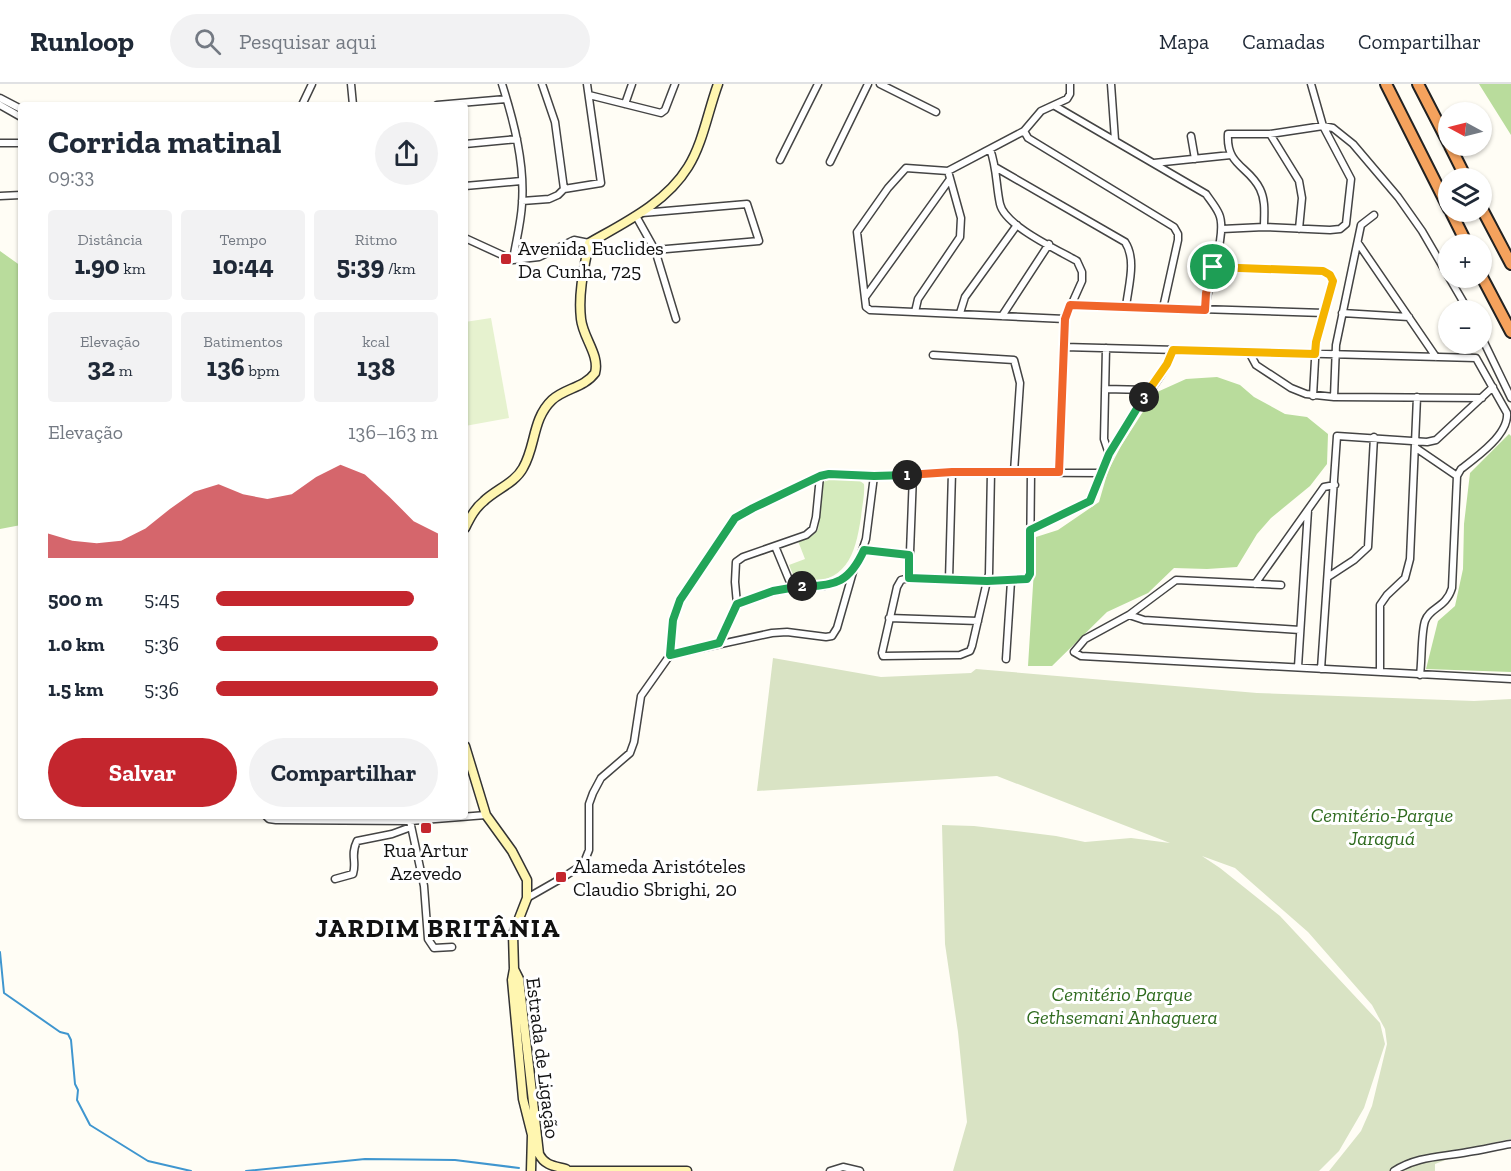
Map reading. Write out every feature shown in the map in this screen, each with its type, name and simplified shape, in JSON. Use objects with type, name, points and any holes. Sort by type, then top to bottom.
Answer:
[{"type":"highway","points":[[1386,84],[1438,186]]},
{"type":"highway","points":[[1418,84],[1438,123]]},
{"type":"highway","points":[[1489,222],[1511,264]]},
{"type":"highway","points":[[1488,288],[1511,332]]},
{"type":"main road","points":[[468,524],[483,501],[522,470],[543,410],[561,393],[585,383],[595,373],[596,362],[582,327],[580,309],[589,243],[637,215],[676,183],[694,156],[718,84]]},
{"type":"main road","points":[[468,757],[486,815],[523,870],[527,880],[527,898]]},
{"type":"main road","name":"Estrada de Ligação","points":[[527,898],[513,934],[512,980],[523,1099],[532,1135],[531,1171]]},
{"type":"main road","name":"Estrada de Ligação","points":[[514,969],[521,990],[539,1154],[548,1165],[563,1170]]},
{"type":"main road","points":[[563,1170],[687,1171]]},
{"type":"street","points":[[303,102],[312,84]]},
{"type":"street","points":[[351,84],[353,102]]},
{"type":"street","points":[[502,84],[517,139],[521,181],[522,201],[513,260]]},
{"type":"street","points":[[542,84],[555,122],[564,189]]},
{"type":"street","points":[[625,104],[632,84]]},
{"type":"street","points":[[589,88],[625,104],[663,113],[675,84]]},
{"type":"street","points":[[780,160],[818,84]]},
{"type":"street","points":[[830,162],[868,84]]},
{"type":"street","points":[[880,84],[936,112]]},
{"type":"street","points":[[1065,319],[870,310],[866,307],[857,232],[888,188],[906,168],[948,171],[990,150],[1024,131],[1041,111],[1067,99],[1070,94],[1070,84]]},
{"type":"street","points":[[1111,84],[1115,140]]},
{"type":"street","points":[[1222,229],[1264,227],[1340,229],[1347,221],[1351,179],[1323,126],[1311,84]]},
{"type":"street","points":[[522,201],[549,199],[564,189],[602,183],[589,88]]},
{"type":"street","points":[[0,98],[18,107]]},
{"type":"street","points":[[468,102],[506,99]]},
{"type":"street","points":[[0,105],[18,115]]},
{"type":"street","points":[[1055,106],[1206,194],[1218,212],[1222,229],[1206,293],[1205,310]]},
{"type":"street","points":[[1264,227],[1264,202],[1261,191],[1230,154],[1227,143],[1228,134],[1270,134],[1323,126],[1333,128],[1353,144],[1398,197],[1422,231],[1462,300]]},
{"type":"street","points":[[1024,131],[1028,138],[1174,227],[1178,240],[1163,308]]},
{"type":"street","points":[[1270,134],[1299,181],[1302,198],[1299,229]]},
{"type":"street","points":[[1191,136],[1195,159]]},
{"type":"street","points":[[468,144],[517,139]]},
{"type":"street","points":[[0,143],[18,143]]},
{"type":"street","points":[[990,150],[995,167],[1000,206],[1005,215],[1017,225],[1077,261],[1081,268],[1081,285],[1065,319],[1059,472]]},
{"type":"street","points":[[1154,163],[1230,154]]},
{"type":"street","points":[[995,167],[1125,242],[1130,250],[1131,260],[1126,307]]},
{"type":"street","points":[[915,312],[918,299],[960,237],[961,218],[948,171]]},
{"type":"street","points":[[866,296],[950,179]]},
{"type":"street","points":[[468,186],[521,181]]},
{"type":"street","points":[[0,196],[18,195]]},
{"type":"street","points":[[655,250],[759,241],[747,204],[637,215],[655,250],[676,319]]},
{"type":"street","points":[[1334,397],[1336,354],[1342,313],[1361,225],[1374,215]]},
{"type":"street","points":[[960,314],[965,297],[1017,225]]},
{"type":"street","points":[[468,239],[513,260],[539,257],[574,240],[589,243]]},
{"type":"street","points":[[1358,243],[1436,357]]},
{"type":"street","points":[[1002,316],[1049,244]]},
{"type":"street","points":[[1213,267],[1323,271],[1330,275],[1333,281],[1315,354],[1313,396]]},
{"type":"street","points":[[1070,305],[1324,313]]},
{"type":"street","points":[[1342,313],[1409,317]]},
{"type":"street","points":[[1064,347],[1476,358],[1507,413],[1506,426],[1502,433],[1461,469],[1457,476],[1452,588],[1449,599],[1425,620],[1420,675]]},
{"type":"street","points":[[1106,348],[1104,439],[1109,454]]},
{"type":"street","points":[[1030,530],[1090,501],[1109,454],[1167,364],[1173,350]]},
{"type":"street","points":[[1249,352],[1256,365],[1295,390],[1313,396],[1482,398]]},
{"type":"street","points":[[1489,354],[1511,398]]},
{"type":"street","points":[[933,355],[1014,360],[1020,383],[1014,472]]},
{"type":"street","points":[[1321,669],[1337,436],[1374,437],[1416,445],[1427,442],[1439,438],[1493,387]]},
{"type":"street","points":[[1105,389],[1149,390]]},
{"type":"street","points":[[1380,671],[1380,605],[1405,578],[1410,559],[1417,397]]},
{"type":"street","points":[[1328,577],[1354,560],[1368,547],[1374,437]]},
{"type":"street","points":[[1416,445],[1457,476]]},
{"type":"street","points":[[527,898],[570,872],[585,860],[589,850],[589,804],[593,793],[601,778],[630,753],[634,742],[641,696],[670,655],[673,620],[680,600],[735,518],[820,476],[829,474],[874,476],[952,472],[1102,473]]},
{"type":"street","points":[[949,580],[952,472]]},
{"type":"street","points":[[991,472],[987,581],[969,652],[885,657],[882,654],[889,618],[901,580],[909,578],[987,581],[1027,579],[1030,574],[1030,472]]},
{"type":"street","points":[[909,578],[913,474]]},
{"type":"street","points":[[719,643],[737,604],[734,575],[736,562],[743,557],[806,535],[813,530],[820,476]]},
{"type":"street","points":[[670,655],[719,643],[779,633],[831,636],[837,628],[853,572],[864,550],[874,476]]},
{"type":"street","points":[[1255,584],[1324,487],[1335,485]]},
{"type":"street","points":[[1298,667],[1308,510]]},
{"type":"street","points":[[775,546],[792,587]]},
{"type":"street","points":[[864,550],[909,555]]},
{"type":"street","points":[[737,604],[792,587],[824,586],[842,580],[853,572]]},
{"type":"street","points":[[1281,585],[1176,580],[1129,615],[1085,639],[1074,652],[1082,656],[1511,680]]},
{"type":"street","points":[[1006,659],[1011,581]]},
{"type":"street","points":[[1129,615],[1144,620],[1300,630]]},
{"type":"street","points":[[889,618],[978,621]]},
{"type":"street","points":[[468,817],[486,815]]},
{"type":"street","points":[[269,819],[411,824],[453,819]]},
{"type":"street","points":[[335,879],[353,874],[352,849],[357,841],[392,834],[411,824]]},
{"type":"street","points":[[411,824],[424,886],[428,939],[434,948],[452,947]]},
{"type":"street","points":[[1394,1171],[1420,1158],[1472,1152],[1511,1144]]},
{"type":"street","points":[[830,1171],[843,1167],[860,1171]]},
{"type":"green space","points":[[1479,84],[1511,84],[1511,135],[1492,102]]},
{"type":"green space","points":[[0,251],[18,264],[18,526],[0,529]]},
{"type":"green space","points":[[491,318],[509,418],[468,425],[468,322]]},
{"type":"green space","points":[[1217,377],[1240,385],[1254,397],[1285,414],[1307,417],[1328,434],[1327,464],[1310,486],[1271,518],[1257,534],[1237,567],[1174,568],[1148,593],[1107,612],[1052,666],[1028,666],[1036,537],[1058,530],[1099,502],[1108,471],[1155,393],[1186,379]]},
{"type":"green space","points":[[1509,434],[1511,436],[1511,672],[1426,669],[1438,621],[1455,606],[1463,569],[1464,524],[1470,473]]},
{"type":"green space","points":[[832,479],[860,481],[864,484],[859,531],[855,544],[846,565],[838,573],[816,582],[800,583],[795,579],[789,565],[805,559],[798,541],[813,535],[818,530],[823,482]]},
{"type":"green space","points":[[773,658],[881,677],[971,673],[976,669],[1257,693],[1474,701],[1511,699],[1511,1139],[1487,1144],[1435,1164],[1435,1171],[1329,1171],[1361,1131],[1372,1106],[1387,1044],[1385,1029],[1372,1005],[1308,932],[1235,868],[1202,856],[1280,916],[1380,1023],[1385,1044],[1364,1108],[1339,1151],[1319,1171],[953,1171],[967,1122],[958,1032],[945,944],[942,825],[974,826],[1056,836],[1085,842],[1131,838],[1170,843],[997,776],[757,791]]},
{"type":"waterway","points":[[0,952],[4,993],[60,1032],[68,1034],[71,1040],[75,1084],[78,1090],[77,1100],[90,1125],[148,1161],[191,1171]]},
{"type":"waterway","points":[[246,1171],[365,1159],[455,1160],[519,1168]]},
{"type":"place","name":"Avenida Euclides Da Cunha, 725","points":[[506,259]]},
{"type":"place","name":"Rua Artur Azevedo","points":[[426,828]]},
{"type":"place","name":"Alameda Aristóteles Claudio Sbrighi, 20","points":[[561,877]]},
{"type":"district","name":"JARDIM BRITÂNIA","points":[[438,928]]},
{"type":"route","points":[[1213,267],[1323,271],[1330,275],[1333,281],[1316,342],[1315,354],[1173,350],[1167,364],[1109,454],[1090,501],[1030,530],[1030,574],[1027,579],[987,581],[909,578],[909,555],[864,550],[853,572],[842,580],[824,586],[786,588],[737,604],[719,643],[670,655],[676,608],[694,577],[735,518],[794,488],[829,474],[874,476],[944,472],[1059,472],[1065,319],[1070,305],[1205,310],[1206,293],[1213,267]]},
{"type":"park label","name":"Cemitério-Parque Jaraguá","points":[[1382,826]]},
{"type":"park label","name":"Cemitério Parque Gethsemani Anhaguera","points":[[1122,1006]]}]
